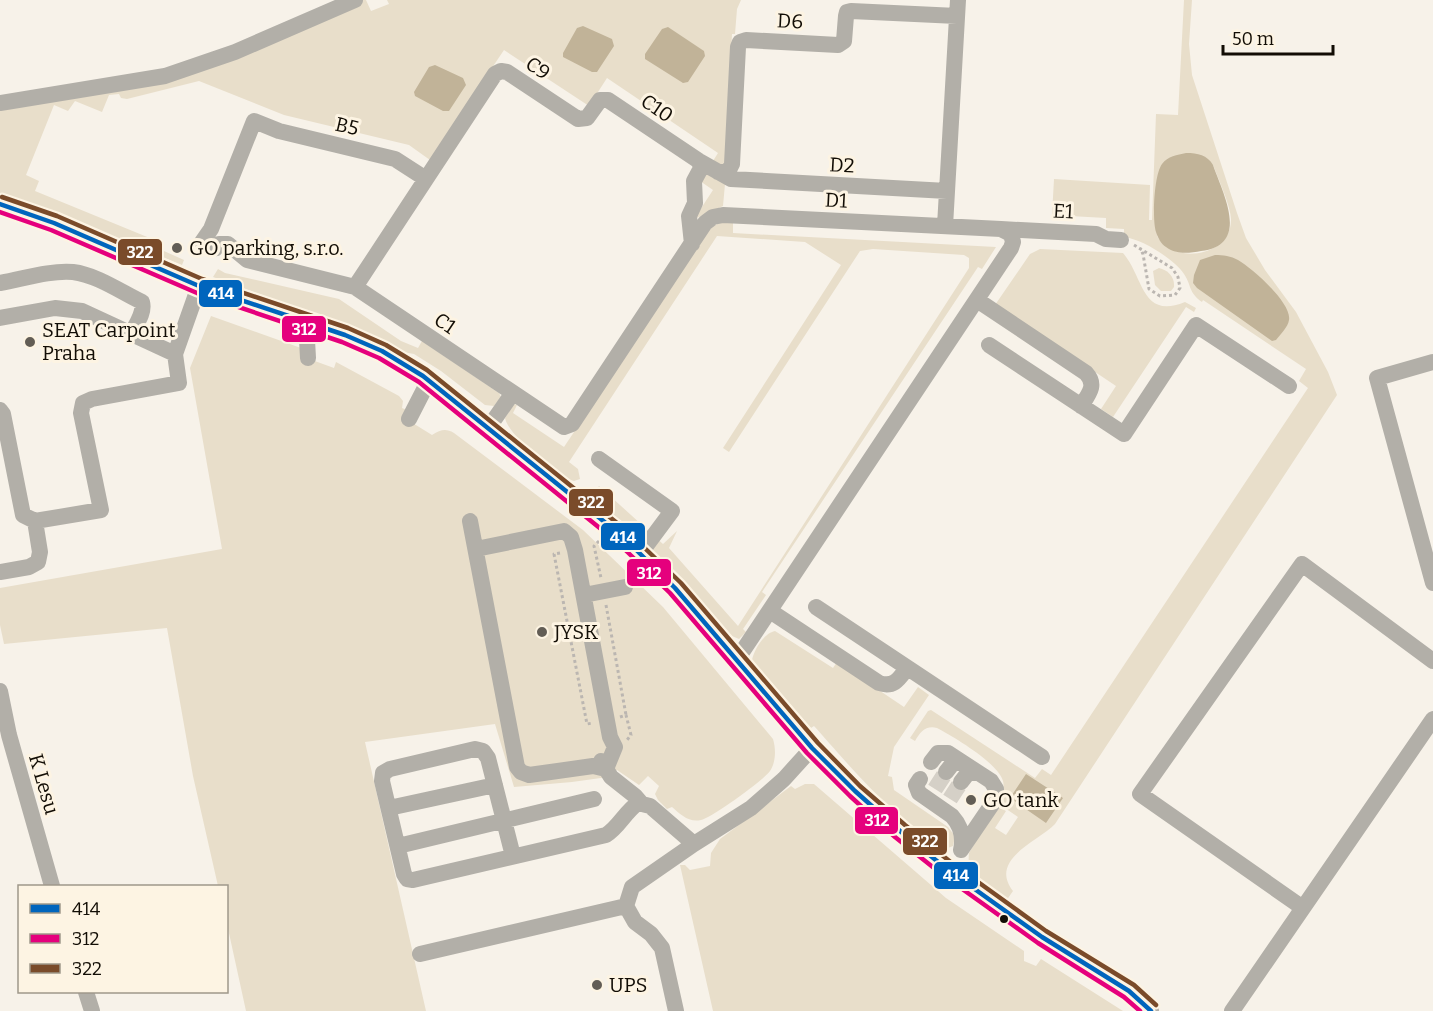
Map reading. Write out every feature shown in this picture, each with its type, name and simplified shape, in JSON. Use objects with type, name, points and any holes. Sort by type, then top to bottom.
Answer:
[{"type":"street","points":[[0,104],[173,74],[235,52],[355,0]]},
{"type":"street","points":[[945,226],[957,8]]},
{"type":"street","name":"D6","points":[[718,172],[728,172],[732,164],[740,42],[746,40],[838,45],[844,41],[847,12],[957,8]]},
{"type":"street","name":"C9","points":[[355,287],[495,74],[504,72],[578,119]]},
{"type":"street","name":"C10","points":[[578,119],[587,118],[600,100],[608,100],[699,160],[734,180]]},
{"type":"street","name":"B5","points":[[355,287],[247,260],[228,244],[209,245],[211,228],[254,121],[279,131],[395,159],[426,179]]},
{"type":"street","points":[[692,244],[689,216],[695,203],[694,181],[701,168],[699,160]]},
{"type":"street","name":"D2","points":[[734,180],[947,191]]},
{"type":"street","points":[[0,204],[20,213],[54,223],[199,286],[345,335],[382,351],[429,380],[622,536],[675,588],[812,748],[855,791],[948,870],[1042,937],[1129,991],[1151,1011]]},
{"type":"street","points":[[0,213],[20,213]]},
{"type":"street","name":"D1","points":[[692,244],[705,223],[713,217],[723,215],[945,226]]},
{"type":"street","name":"E1","points":[[945,226],[1005,231],[1096,234],[1106,239],[1121,240]]},
{"type":"street","points":[[736,661],[1013,245],[1012,237],[1005,231]]},
{"type":"street","name":"C1","points":[[355,287],[560,426],[570,426],[692,244]]},
{"type":"street","points":[[0,283],[61,272],[88,276],[141,302],[142,313],[131,334]]},
{"type":"street","points":[[0,410],[3,414],[22,515],[35,521],[101,510],[81,413],[83,404],[92,399],[179,383],[174,354],[199,286]]},
{"type":"street","points":[[977,300],[1086,373],[1092,382],[1092,388],[1081,406]]},
{"type":"street","points":[[0,318],[55,308],[68,308],[82,311],[174,354]]},
{"type":"street","points":[[306,322],[308,358]]},
{"type":"street","points":[[988,345],[1124,434],[1196,325],[1289,386]]},
{"type":"street","points":[[1433,362],[1377,378],[1433,583]]},
{"type":"street","points":[[409,418],[429,380]]},
{"type":"street","points":[[489,427],[512,394]]},
{"type":"street","points":[[599,459],[672,511],[640,554]]},
{"type":"street","points":[[0,572],[29,567],[38,562],[40,552],[35,521]]},
{"type":"street","points":[[470,521],[518,767],[521,772],[529,775],[593,766],[606,769]]},
{"type":"street","points":[[476,549],[564,531],[571,537],[610,736],[615,747],[606,769],[610,777],[641,803],[650,806],[694,844]]},
{"type":"street","points":[[1303,908],[1140,794],[1302,564],[1433,661]]},
{"type":"street","points":[[584,596],[625,587]]},
{"type":"street","points":[[816,607],[1042,757]]},
{"type":"street","points":[[770,610],[879,683],[889,686],[894,684],[907,668]]},
{"type":"street","name":"K Lesu","points":[[0,691],[12,746],[52,885]]},
{"type":"street","points":[[1232,1011],[1433,719]]},
{"type":"street","points":[[676,1011],[662,948],[651,934],[635,922],[626,906],[632,887],[751,808],[784,779],[812,748]]},
{"type":"street","points":[[513,856],[488,758],[483,751],[475,749],[390,769],[383,773],[382,781],[404,874],[407,879],[413,880],[606,835],[615,830],[633,806],[641,803]]},
{"type":"street","points":[[931,762],[938,753],[948,753],[978,773],[996,789],[995,800],[948,870]]},
{"type":"street","points":[[946,772],[952,763],[963,763]]},
{"type":"street","points":[[961,782],[968,773],[978,773]]},
{"type":"street","points":[[920,779],[916,785],[917,789],[942,801],[956,821],[963,835],[961,850]]},
{"type":"street","points":[[389,808],[495,785]]},
{"type":"street","points":[[398,846],[594,800]]},
{"type":"street","points":[[420,954],[626,906]]},
{"type":"street","points":[[86,993],[92,1011]]},
{"type":"path","points":[[1121,240],[1140,248],[1175,272],[1180,288],[1175,295],[1160,296],[1149,289],[1140,248]]},
{"type":"path","points":[[599,541],[594,546],[602,585]]},
{"type":"path","points":[[568,552],[554,554],[556,566],[587,724],[600,721]]},
{"type":"path","points":[[604,598],[626,715]]},
{"type":"shaded area","points":[[366,0],[371,11],[389,4],[387,0],[741,0],[737,9],[735,34],[732,34],[726,163],[724,166],[713,161],[718,153],[607,78],[589,106],[504,50],[430,160],[409,145],[284,115],[199,81],[127,99],[121,98],[119,94],[109,95],[102,112],[75,101],[68,111],[54,105],[26,175],[39,181],[35,191],[157,241],[155,247],[184,260],[182,265],[60,215],[0,197],[0,107],[133,86]]},
{"type":"shaded area","points":[[1184,0],[1192,0],[1189,44],[1192,75],[1246,238],[1265,270],[1296,312],[1328,372],[1337,395],[1055,824],[1011,860],[1007,869],[1007,880],[1013,891],[1006,901],[974,877],[969,860],[969,853],[997,806],[1006,811],[995,828],[1006,835],[1018,817],[999,804],[1004,787],[999,774],[993,766],[974,751],[937,728],[924,730],[915,741],[910,738],[928,711],[931,710],[1035,778],[1042,769],[1051,775],[1308,388],[1299,381],[1306,369],[1203,300],[1202,302],[1192,292],[1184,274],[1165,256],[1140,242],[1124,237],[1124,229],[1106,228],[1106,218],[1052,215],[1054,179],[1150,185],[1149,220],[1152,220],[1156,114],[1178,115]],"holes":[[[1213,165],[1227,200],[1231,219],[1229,232],[1212,249],[1188,254],[1175,251],[1157,236]]]},
{"type":"shaded area","points":[[583,26],[612,39],[614,46],[597,72],[592,72],[563,57],[577,28]]},
{"type":"shaded area","points":[[668,27],[704,51],[705,56],[688,82],[683,83],[645,59],[645,54],[662,29]]},
{"type":"shaded area","points":[[435,65],[463,78],[466,85],[449,111],[443,111],[415,96],[414,92],[429,67]]},
{"type":"shaded area","points":[[1186,153],[1202,155],[1213,165],[1230,217],[1225,239],[1216,247],[1183,253],[1170,250],[1160,241],[1156,232],[1154,208],[1157,177],[1162,164],[1176,155]]},
{"type":"shaded area","points":[[705,172],[725,184],[723,206],[697,218],[696,216],[713,190],[700,181]]},
{"type":"shaded area","points":[[724,221],[733,222],[733,233],[996,247],[982,269],[978,267],[762,592],[766,595],[743,629],[746,632],[739,639],[732,636],[655,553],[592,500],[591,496],[599,486],[663,544],[677,531],[669,548],[738,626],[969,268],[969,258],[964,255],[873,249],[860,251],[729,452],[723,448],[841,265],[805,242],[717,236],[569,462],[578,469],[580,479],[574,481],[566,478],[534,454],[515,434],[505,418],[514,404],[517,405],[513,413],[564,447],[711,227]]},
{"type":"shaded area","points":[[1040,249],[1123,253],[1145,293],[1152,301],[1160,305],[1171,306],[1185,302],[1196,308],[1194,312],[1186,307],[1113,417],[1101,409],[1116,386],[995,305],[1030,254]]},
{"type":"shaded area","points":[[1215,255],[1238,260],[1261,278],[1278,296],[1288,313],[1289,320],[1286,328],[1276,340],[1272,341],[1193,283],[1200,260]]},
{"type":"shaded area","points":[[1159,268],[1168,272],[1172,277],[1174,287],[1171,291],[1161,291],[1155,285],[1153,271]]},
{"type":"shaded area","points":[[218,269],[225,273],[339,299],[401,341],[418,348],[422,341],[499,393],[501,397],[494,406],[485,405],[441,371],[414,354],[403,352],[349,327],[213,277]]},
{"type":"shaded area","points":[[211,316],[301,348],[301,356],[334,368],[336,362],[399,396],[403,401],[402,408],[407,410],[403,417],[432,435],[443,430],[454,433],[583,530],[663,607],[773,739],[775,751],[770,771],[726,806],[707,818],[697,821],[685,817],[672,807],[667,809],[655,794],[659,786],[648,776],[639,785],[617,770],[608,777],[514,787],[495,724],[365,742],[426,1011],[246,1011],[228,929],[228,885],[218,885],[193,776],[167,628],[4,644],[0,625],[0,588],[222,549],[190,368]]},
{"type":"shaded area","points":[[775,631],[833,668],[837,662],[904,707],[918,687],[929,695],[894,747],[888,776],[892,777],[894,790],[948,827],[955,836],[953,846],[948,848],[932,841],[895,813],[814,726],[811,728],[752,660],[760,642]]},
{"type":"shaded area","points":[[1026,774],[1063,798],[1046,823],[1010,798]]},
{"type":"shaded area","points":[[805,784],[814,784],[946,898],[1024,951],[1024,961],[1036,966],[1041,959],[1123,1011],[713,1011],[680,865],[685,865],[690,870],[710,866],[711,853],[720,839],[791,786],[795,789]]},
{"type":"tunnel","points":[[935,789],[946,772]]},
{"type":"tunnel","points":[[950,799],[961,782]]},
{"type":"transit line","name":"322","points":[[2,197],[57,216],[202,279],[348,328],[386,345],[427,370],[627,531],[681,583],[818,743],[860,786],[953,864],[1046,931],[1134,985],[1156,1005]]},
{"type":"transit line","name":"414","points":[[0,204],[54,223],[199,286],[345,335],[382,351],[423,376],[622,536],[675,588],[812,748],[900,831],[948,870],[1042,937],[1129,991],[1151,1011]]},
{"type":"transit line","name":"312","points":[[0,212],[51,230],[197,293],[342,342],[379,358],[419,382],[617,542],[670,593],[807,753],[895,837],[944,876],[1038,943],[1124,997],[1140,1011]]},
{"type":"place","name":"GO parking, s.r.o.","points":[[177,248]]},
{"type":"place","name":"SEAT Carpoint Praha","points":[[30,342]]},
{"type":"place","name":"JYSK","points":[[542,632]]},
{"type":"place","name":"GO tank","points":[[971,800]]},
{"type":"place","name":"UPS","points":[[597,985]]}]
